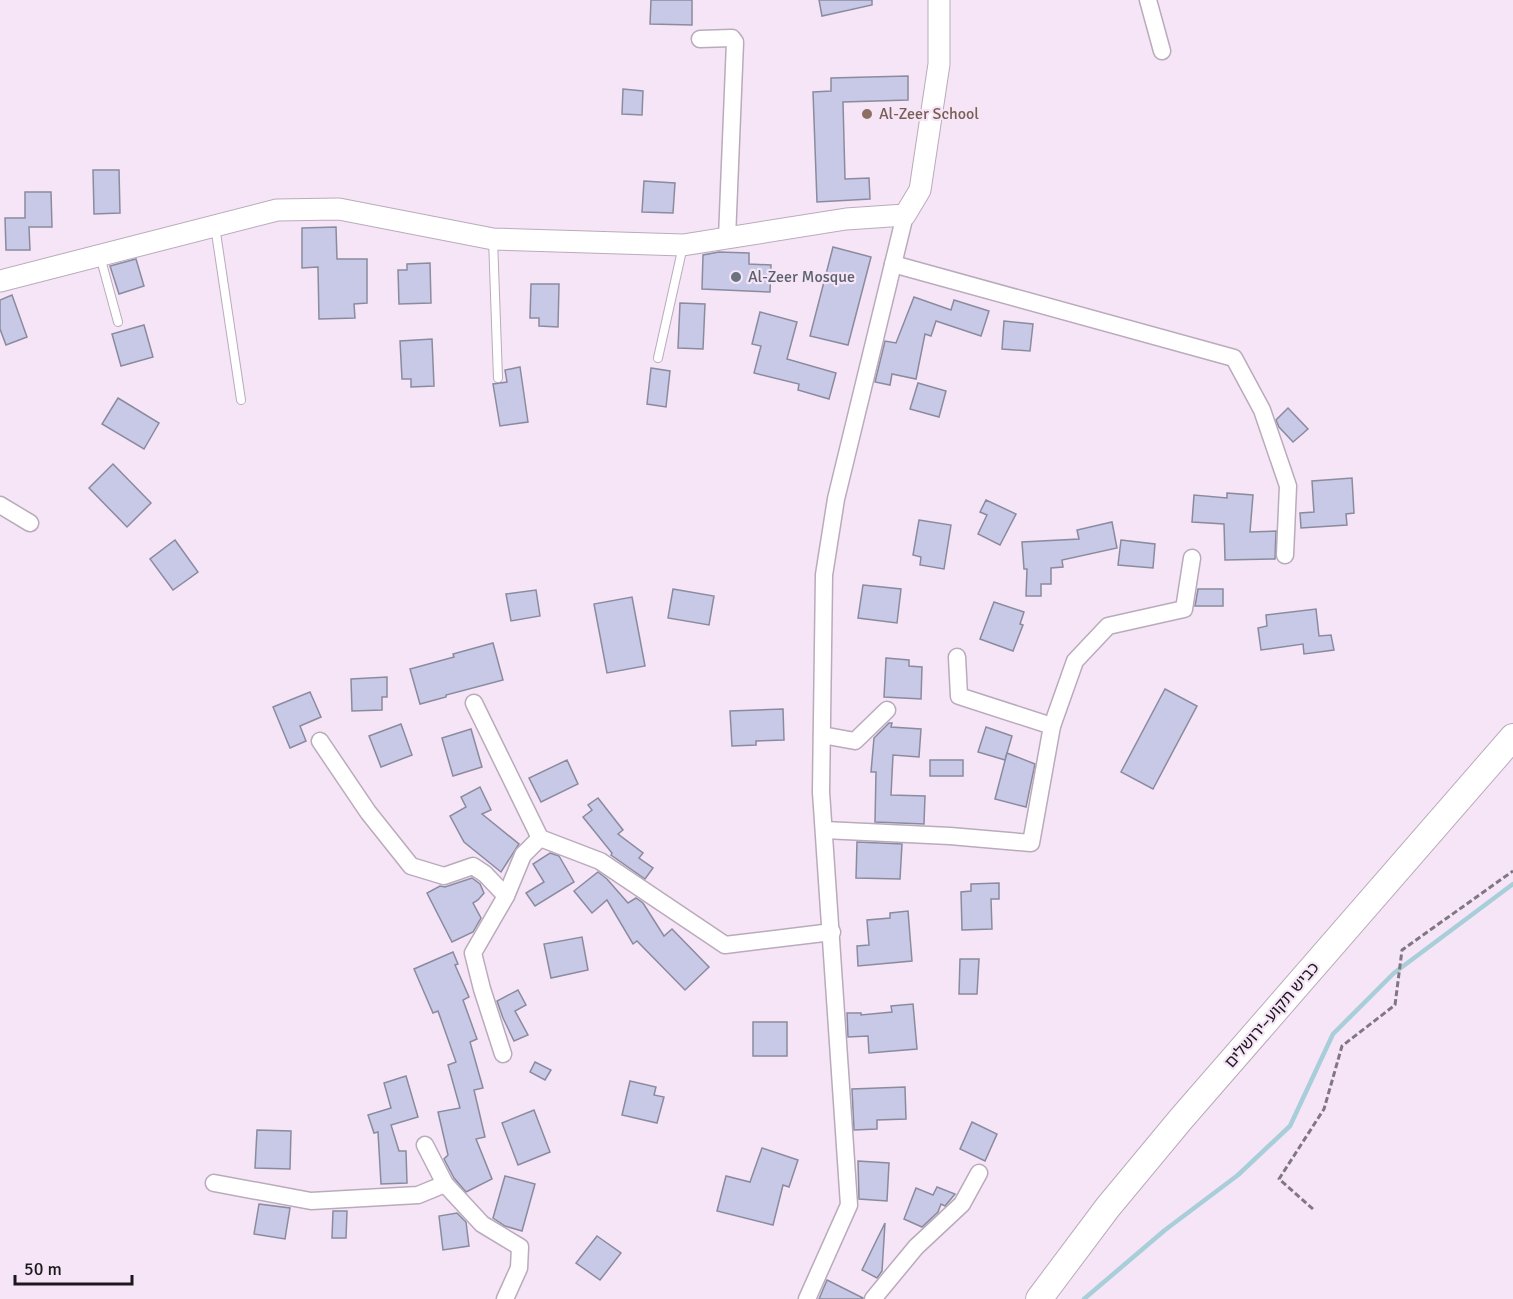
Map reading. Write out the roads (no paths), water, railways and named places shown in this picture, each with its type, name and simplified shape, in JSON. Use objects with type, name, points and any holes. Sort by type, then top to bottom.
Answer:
[{"type":"main road","name":"כביש תקוע–ירושלים","points":[[1039,1299],[1108,1207],[1174,1128],[1513,737]]},
{"type":"street","points":[[807,1299],[849,1205],[821,792],[824,575],[836,499],[905,215],[920,190],[939,64],[939,0]]},
{"type":"street","points":[[1148,0],[1162,51]]},
{"type":"street","points":[[700,39],[732,38],[735,42],[727,238]]},
{"type":"street","points":[[0,280],[277,210],[339,209],[493,239],[683,245],[846,219],[905,215]]},
{"type":"street","points":[[893,264],[1234,358],[1262,410],[1288,486],[1285,555]]},
{"type":"street","points":[[0,505],[30,523]]},
{"type":"street","points":[[824,830],[950,836],[1031,843],[1052,726],[1075,661],[1108,626],[1184,609],[1192,558]]},
{"type":"street","points":[[957,657],[959,696],[1052,726]]},
{"type":"street","points":[[474,703],[540,838],[600,861],[725,945],[832,932]]},
{"type":"street","points":[[822,735],[855,741],[887,710]]},
{"type":"street","points":[[320,741],[368,813],[411,866],[444,876],[473,866],[485,874],[506,896]]},
{"type":"street","points":[[503,1054],[473,953],[506,896],[523,855],[540,838]]},
{"type":"street","points":[[425,1145],[445,1184],[482,1224],[520,1247],[519,1268],[505,1299]]},
{"type":"street","points":[[873,1299],[916,1247],[962,1204],[979,1173]]},
{"type":"street","points":[[214,1184],[311,1201],[418,1195],[445,1184]]},
{"type":"lane","points":[[215,226],[241,400]]},
{"type":"lane","points":[[493,239],[498,378]]},
{"type":"lane","points":[[658,358],[683,245]]},
{"type":"lane","points":[[100,255],[118,322]]},
{"type":"waterway","points":[[1084,1299],[1165,1230],[1238,1175],[1290,1126],[1333,1034],[1394,973],[1513,884]]},
{"type":"place","name":"Al-Zeer School","points":[[867,114]]},
{"type":"place","name":"Al-Zeer Mosque","points":[[736,277]]}]
